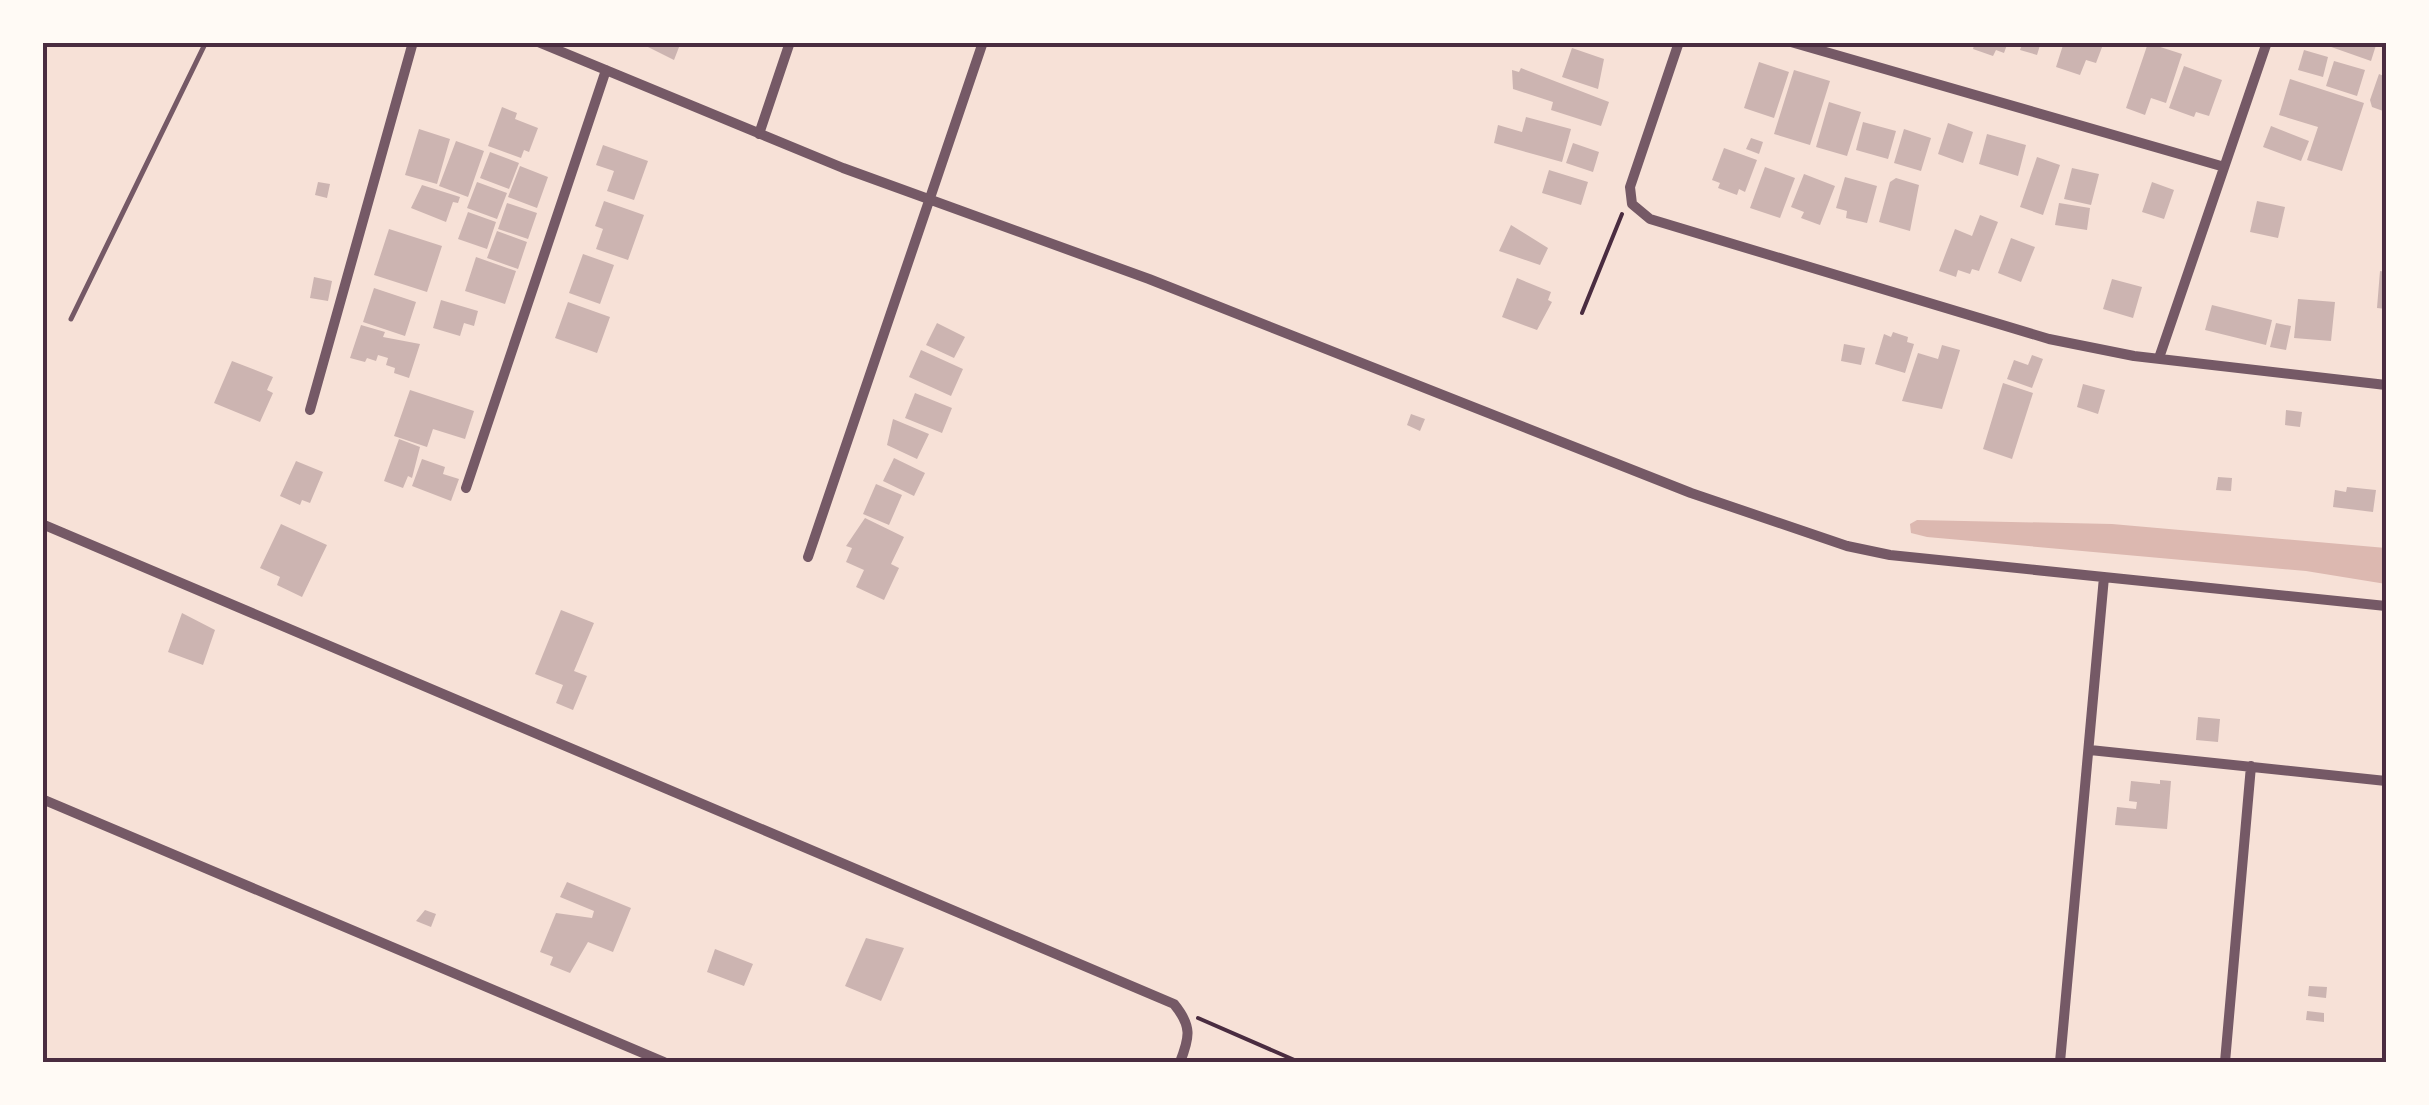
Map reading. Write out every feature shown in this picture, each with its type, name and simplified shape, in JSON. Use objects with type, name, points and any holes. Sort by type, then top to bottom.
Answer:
[{"type":"street","points":[[310,410],[414,42]]},
{"type":"street","points":[[538,42],[760,134],[1166,286],[1691,494],[1846,546],[1890,555],[2386,606]]},
{"type":"street","points":[[760,134],[790,42]]},
{"type":"street","points":[[808,557],[983,42]]},
{"type":"street","points":[[1679,42],[1630,187],[1632,204],[1650,219],[2030,333],[2159,358],[2386,385]]},
{"type":"street","points":[[1792,42],[2221,166]]},
{"type":"street","points":[[2159,358],[2221,166],[2267,42]]},
{"type":"street","points":[[466,488],[606,70]]},
{"type":"street","points":[[42,524],[1174,1004],[1188,1020],[1190,1037],[1180,1062]]},
{"type":"street","points":[[2060,1062],[2104,577]]},
{"type":"street","points":[[2090,750],[2386,781]]},
{"type":"street","points":[[2225,1062],[2251,766]]},
{"type":"street","points":[[42,798],[664,1062]]},
{"type":"lane","points":[[71,318],[206,42]]},
{"type":"path","points":[[1582,313],[1620,216],[1632,204]]},
{"type":"path","points":[[1188,1020],[1196,1018],[1299,1062]]},
{"type":"shaded area","points":[[1917,520],[2112,524],[2386,548],[2386,584],[2306,571],[1927,537],[1911,533],[1910,524]]},
{"type":"building","points":[[638,42],[681,42],[674,60]]},
{"type":"building","points":[[1975,42],[2008,42],[2004,53],[1996,50],[1993,56],[1973,49]]},
{"type":"building","points":[[2023,42],[2041,42],[2037,55],[2020,50]]},
{"type":"building","points":[[2064,42],[2104,42],[2096,63],[2086,60],[2080,75],[2056,67]]},
{"type":"building","points":[[2317,42],[2377,42],[2371,61]]},
{"type":"building","points":[[2148,43],[2182,54],[2166,103],[2151,98],[2145,115],[2126,108]]},
{"type":"building","points":[[1572,48],[1604,59],[1598,89],[1562,77]]},
{"type":"building","points":[[2304,50],[2328,57],[2323,77],[2298,70]]},
{"type":"building","points":[[2334,61],[2365,70],[2357,96],[2326,86]]},
{"type":"building","points":[[1759,62],[1789,72],[1774,118],[1744,108]]},
{"type":"building","points":[[2184,66],[2222,80],[2209,116],[2196,112],[2194,117],[2169,108]]},
{"type":"building","points":[[1521,68],[1609,102],[1601,126],[1551,110],[1553,102],[1513,89],[1512,70],[1519,72]]},
{"type":"building","points":[[1794,70],[1830,81],[1810,145],[1774,134]]},
{"type":"building","points":[[2379,74],[2386,77],[2386,112],[2372,107],[2370,100]]},
{"type":"building","points":[[2290,79],[2364,103],[2342,171],[2307,160],[2318,127],[2279,115]]},
{"type":"building","points":[[1829,102],[1861,112],[1847,156],[1816,147]]},
{"type":"building","points":[[502,107],[517,113],[515,119],[538,128],[529,152],[524,150],[521,158],[488,146]]},
{"type":"building","points":[[1526,117],[1571,129],[1562,162],[1494,143],[1498,125],[1522,132]]},
{"type":"building","points":[[1863,122],[1896,131],[1888,159],[1856,150]]},
{"type":"building","points":[[1948,123],[1973,132],[1963,163],[1938,154]]},
{"type":"building","points":[[2271,126],[2309,141],[2301,161],[2263,147]]},
{"type":"building","points":[[419,129],[450,139],[437,184],[405,175]]},
{"type":"building","points":[[1904,129],[1931,138],[1921,171],[1894,163]]},
{"type":"building","points":[[1987,134],[2026,145],[2018,176],[1979,164]]},
{"type":"building","points":[[1751,138],[1763,142],[1759,154],[1746,149]]},
{"type":"building","points":[[456,141],[484,151],[468,197],[439,186]]},
{"type":"building","points":[[1573,143],[1599,152],[1593,172],[1566,163]]},
{"type":"building","points":[[603,145],[648,161],[634,200],[607,191],[614,171],[596,165]]},
{"type":"building","points":[[1724,148],[1757,160],[1745,192],[1739,189],[1737,195],[1718,188],[1720,183],[1712,180]]},
{"type":"building","points":[[490,152],[519,163],[509,189],[480,178]]},
{"type":"building","points":[[2037,157],[2060,165],[2043,215],[2020,207]]},
{"type":"building","points":[[520,166],[548,177],[537,208],[508,197]]},
{"type":"building","points":[[1765,167],[1795,178],[1780,218],[1750,208]]},
{"type":"building","points":[[2072,168],[2099,174],[2091,205],[2064,199]]},
{"type":"building","points":[[1549,170],[1588,182],[1581,205],[1542,193]]},
{"type":"building","points":[[1804,174],[1835,186],[1820,225],[1801,218],[1804,212],[1791,207]]},
{"type":"building","points":[[1845,177],[1877,186],[1867,223],[1846,218],[1847,211],[1836,208]]},
{"type":"building","points":[[1896,178],[1919,185],[1910,231],[1879,222],[1890,182]]},
{"type":"building","points":[[318,182],[330,184],[327,198],[315,195]]},
{"type":"building","points":[[477,182],[507,193],[497,219],[467,208]]},
{"type":"building","points":[[2152,182],[2174,190],[2164,219],[2142,212]]},
{"type":"building","points":[[422,185],[460,197],[458,203],[453,202],[446,222],[411,208]]},
{"type":"building","points":[[604,201],[644,215],[628,260],[596,249],[603,229],[595,226]]},
{"type":"building","points":[[2257,201],[2285,207],[2278,238],[2250,232]]},
{"type":"building","points":[[507,203],[537,213],[528,239],[498,229]]},
{"type":"building","points":[[2059,203],[2090,208],[2087,230],[2055,225]]},
{"type":"building","points":[[468,212],[496,222],[487,249],[458,239]]},
{"type":"building","points":[[1980,215],[1998,222],[1979,271],[1972,269],[1970,274],[1958,270],[1956,277],[1939,271],[1955,229],[1972,236]]},
{"type":"building","points":[[1511,225],[1548,248],[1540,265],[1499,251]]},
{"type":"building","points":[[389,229],[442,246],[427,292],[374,275]]},
{"type":"building","points":[[497,231],[527,242],[518,269],[487,258]]},
{"type":"building","points":[[2011,238],[2035,247],[2021,282],[1998,273]]},
{"type":"building","points":[[583,254],[614,265],[600,304],[569,293]]},
{"type":"building","points":[[476,257],[516,271],[505,304],[465,291]]},
{"type":"building","points":[[2380,271],[2386,272],[2386,309],[2377,308]]},
{"type":"building","points":[[314,277],[332,281],[328,301],[310,298]]},
{"type":"building","points":[[1517,278],[1551,292],[1548,300],[1552,302],[1537,330],[1502,317]]},
{"type":"building","points":[[2112,279],[2142,287],[2133,318],[2103,309]]},
{"type":"building","points":[[374,288],[416,302],[405,336],[363,322]]},
{"type":"building","points":[[2298,299],[2335,302],[2331,341],[2294,338]]},
{"type":"building","points":[[441,300],[478,311],[474,326],[464,323],[460,336],[433,328]]},
{"type":"building","points":[[568,302],[610,317],[597,353],[555,338]]},
{"type":"building","points":[[2212,305],[2272,320],[2266,345],[2205,330]]},
{"type":"building","points":[[937,323],[965,337],[954,358],[926,345]]},
{"type":"building","points":[[2276,323],[2291,326],[2286,350],[2270,347]]},
{"type":"building","points":[[361,325],[385,332],[383,337],[420,344],[409,378],[394,373],[395,368],[386,365],[388,358],[378,355],[376,361],[367,358],[365,362],[350,358]]},
{"type":"building","points":[[1893,332],[1908,337],[1907,342],[1914,344],[1905,373],[1875,364],[1884,334],[1891,337]]},
{"type":"building","points":[[1844,344],[1865,348],[1861,365],[1841,361]]},
{"type":"building","points":[[1942,345],[1960,350],[1942,409],[1902,401],[1918,353],[1938,359]]},
{"type":"building","points":[[921,350],[963,369],[951,396],[909,377]]},
{"type":"building","points":[[2032,355],[2043,359],[2032,388],[2007,379],[2014,360],[2028,365]]},
{"type":"building","points":[[232,361],[273,377],[267,390],[273,393],[260,422],[214,403]]},
{"type":"building","points":[[2003,383],[2033,393],[2012,459],[1983,449]]},
{"type":"building","points":[[2083,384],[2105,390],[2098,414],[2077,407]]},
{"type":"building","points":[[410,390],[474,411],[465,439],[433,429],[427,447],[394,436]]},
{"type":"building","points":[[915,393],[952,408],[942,433],[905,418]]},
{"type":"building","points":[[2286,410],[2302,412],[2300,427],[2285,425]]},
{"type":"building","points":[[1411,414],[1425,419],[1420,431],[1407,425]]},
{"type":"building","points":[[893,419],[929,434],[917,459],[887,445]]},
{"type":"building","points":[[399,439],[420,447],[412,478],[408,476],[403,488],[384,481]]},
{"type":"building","points":[[894,458],[925,473],[914,496],[883,481]]},
{"type":"building","points":[[422,459],[445,467],[443,474],[459,479],[451,501],[412,486]]},
{"type":"building","points":[[296,461],[323,472],[310,503],[302,500],[300,505],[280,496]]},
{"type":"building","points":[[2218,477],[2232,478],[2231,491],[2216,490]]},
{"type":"building","points":[[876,484],[902,495],[889,525],[863,514]]},
{"type":"building","points":[[2347,487],[2376,490],[2373,512],[2333,507],[2335,490],[2346,492]]},
{"type":"building","points":[[865,518],[904,537],[891,564],[899,568],[884,600],[856,587],[864,570],[846,562],[852,548],[846,546]]},
{"type":"building","points":[[281,524],[327,545],[302,597],[277,585],[280,577],[260,568]]},
{"type":"building","points":[[561,610],[594,623],[574,671],[587,676],[573,710],[556,703],[563,685],[535,674]]},
{"type":"building","points":[[182,613],[215,630],[203,665],[168,652]]},
{"type":"building","points":[[2198,717],[2220,719],[2218,742],[2196,740]]},
{"type":"building","points":[[2160,780],[2171,781],[2167,829],[2115,825],[2117,807],[2136,809],[2137,802],[2129,801],[2131,781],[2160,784]]},
{"type":"building","points":[[567,882],[631,908],[613,952],[588,942],[570,973],[550,965],[553,957],[540,952],[556,913],[592,918],[594,911],[560,897]]},
{"type":"building","points":[[425,910],[436,914],[431,927],[416,921]]},
{"type":"building","points":[[866,938],[904,948],[881,1001],[845,986]]},
{"type":"building","points":[[715,949],[753,964],[744,986],[707,972]]},
{"type":"building","points":[[2309,986],[2327,987],[2326,998],[2308,996]]},
{"type":"building","points":[[2307,1011],[2324,1013],[2324,1022],[2306,1020]]}]
